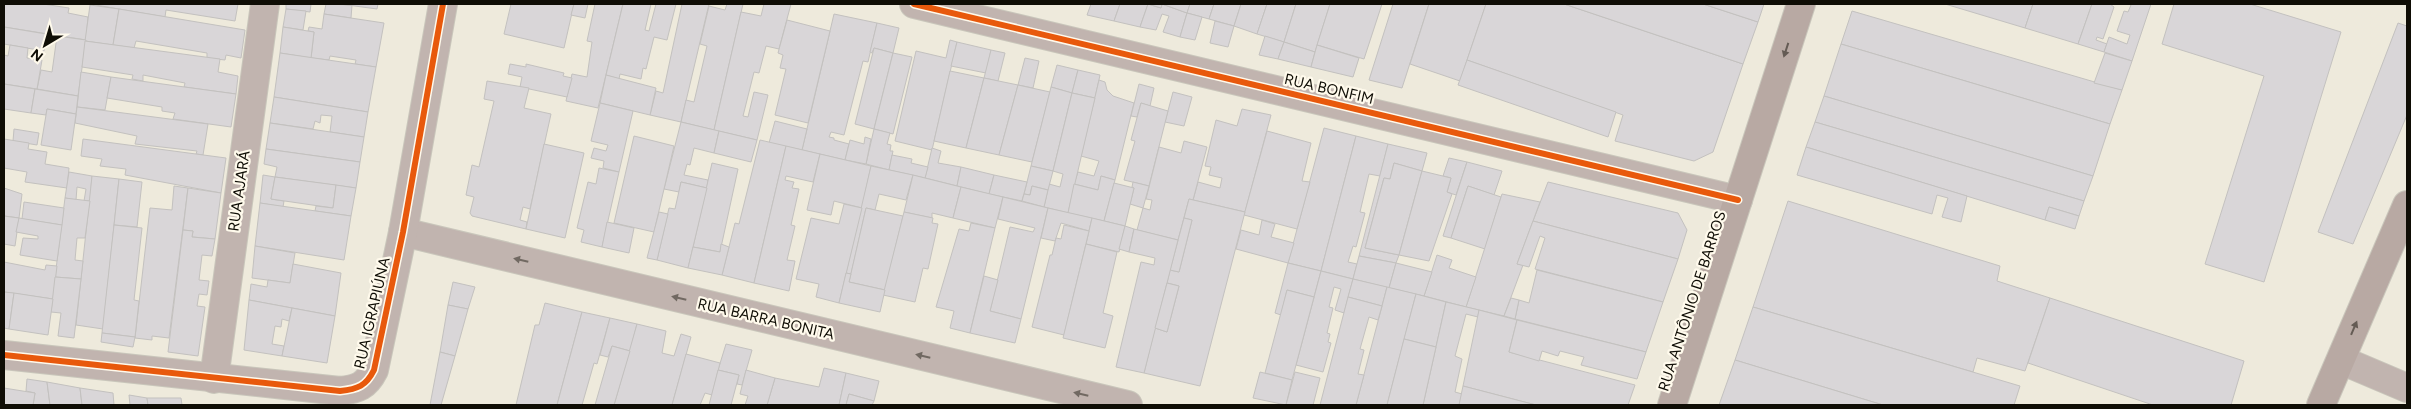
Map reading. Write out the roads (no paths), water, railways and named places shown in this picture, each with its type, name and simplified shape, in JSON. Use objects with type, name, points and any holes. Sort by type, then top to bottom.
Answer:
[{"type":"main road","name":"RUA ANTÔNIO DE BARROS","points":[[1672,405],[1801,4]]},
{"type":"main road","points":[[2321,405],[2407,205]]},
{"type":"street","name":"RUA AJARÁ","points":[[214,379],[265,4]]},
{"type":"street","name":"RUA IGRAPIÚNA","points":[[4,355],[214,379],[340,391],[358,389],[368,381],[374,370],[403,232],[443,4]]},
{"type":"street","name":"RUA BONFIM","points":[[914,4],[1738,200]]},
{"type":"street","name":"RUA BARRA BONITA","points":[[403,232],[1128,405]]},
{"type":"street","points":[[2341,360],[2407,388]]}]
